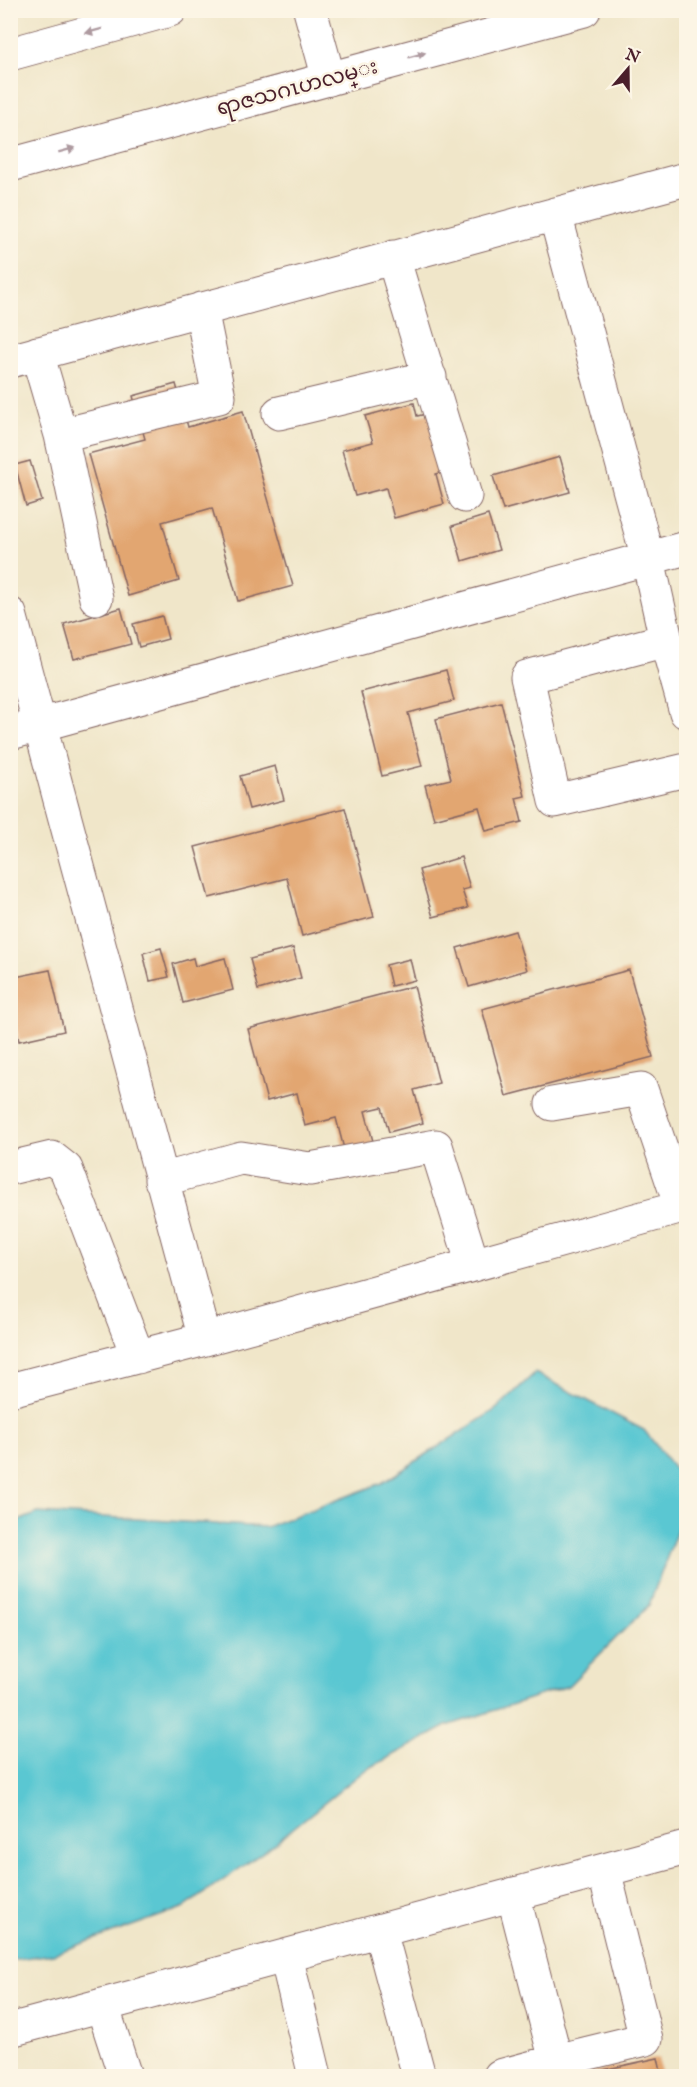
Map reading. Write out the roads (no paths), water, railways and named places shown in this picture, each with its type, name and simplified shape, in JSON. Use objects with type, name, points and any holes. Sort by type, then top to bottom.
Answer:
[{"type":"street","points":[[10,54],[170,10]]},
{"type":"street","points":[[310,10],[329,79]]},
{"type":"street","name":"ရာဇသဂၤဟလမ္း","points":[[10,165],[584,10]]},
{"type":"street","points":[[96,598],[61,435],[24,357],[687,178]]},
{"type":"street","points":[[555,214],[648,559],[666,640],[687,712]]},
{"type":"street","points":[[393,257],[465,496]]},
{"type":"street","points":[[61,435],[219,396],[201,309]]},
{"type":"street","points":[[279,413],[430,377]]},
{"type":"street","points":[[25,729],[687,548]]},
{"type":"street","points":[[10,614],[25,729],[161,1180],[204,1339]]},
{"type":"street","points":[[666,640],[527,677],[555,801],[687,770]]},
{"type":"street","points":[[10,1390],[684,1207],[641,1089],[552,1104]]},
{"type":"street","points":[[161,1180],[241,1158],[310,1169],[436,1146],[473,1265]]},
{"type":"street","points":[[10,1168],[52,1158],[66,1169],[138,1357]]},
{"type":"street","points":[[10,2030],[687,1848]]},
{"type":"street","points":[[500,2076],[646,2038],[604,1870]]},
{"type":"street","points":[[513,1894],[556,2061]]},
{"type":"street","points":[[380,1930],[418,2076]]},
{"type":"street","points":[[286,1956],[315,2076]]},
{"type":"street","points":[[102,2005],[125,2076]]},
{"type":"water","points":[[535,1373],[644,1430],[686,1483],[686,1507],[649,1605],[568,1686],[447,1726],[364,1771],[266,1850],[185,1907],[53,1954],[11,1960],[11,1524],[38,1513],[266,1527],[382,1483],[495,1410]]}]
